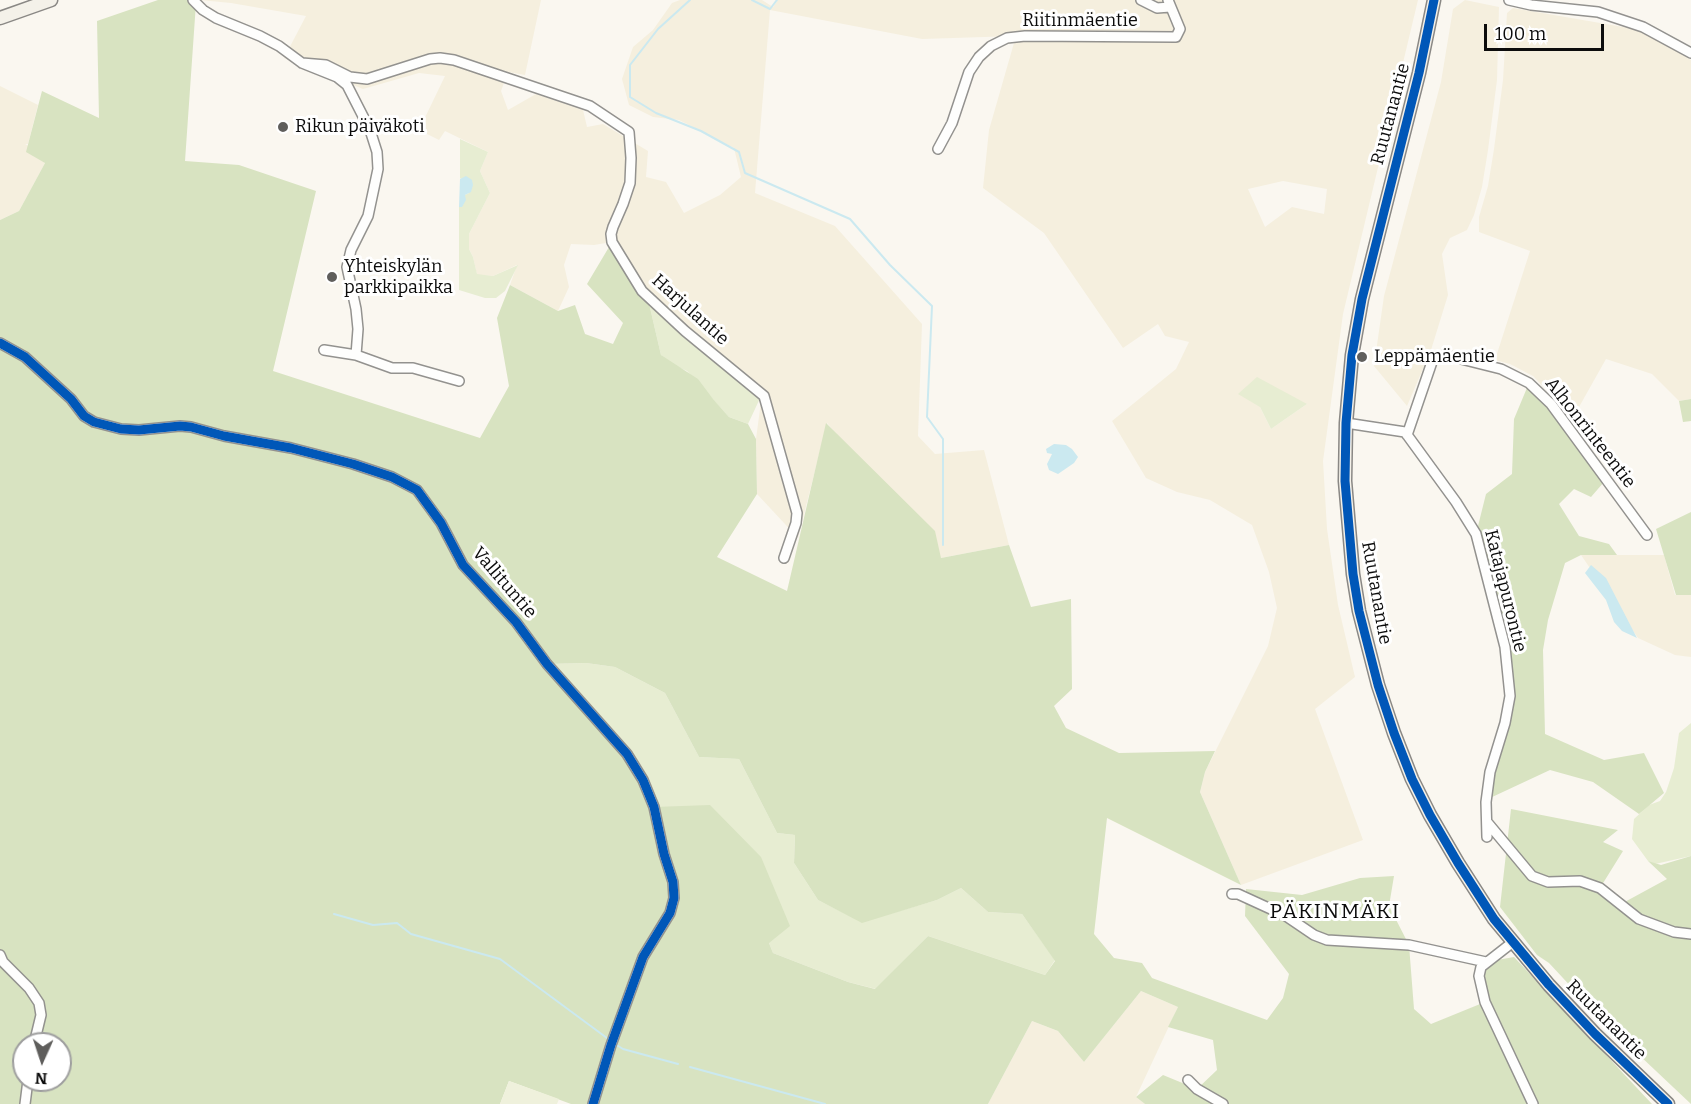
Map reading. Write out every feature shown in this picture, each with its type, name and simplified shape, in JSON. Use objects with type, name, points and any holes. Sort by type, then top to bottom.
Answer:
[{"type":"street","points":[[0,18],[51,0]]},
{"type":"street","name":"Harjulantie","points":[[193,0],[216,18],[260,36],[279,46],[302,63],[337,77],[347,85],[370,130],[377,152],[378,169],[373,199],[368,216],[351,250],[347,267],[356,309],[358,329],[356,355]]},
{"type":"street","points":[[1141,0],[1157,8],[1169,4]]},
{"type":"street","name":"Ruutanantie","points":[[1434,0],[1419,73],[1362,299],[1352,355],[1346,423],[1345,482],[1353,574],[1359,611],[1378,685],[1412,779],[1430,815],[1478,895],[1549,985],[1587,1026],[1668,1104]]},
{"type":"street","points":[[1509,0],[1531,5],[1598,12],[1643,27],[1691,53]]},
{"type":"street","name":"Riitinmäentie","points":[[938,149],[952,123],[969,72],[979,57],[991,46],[1007,39],[1025,36],[1176,37],[1180,29],[1169,4]]},
{"type":"street","name":"Harjulantie","points":[[302,63],[326,65],[351,77],[367,79],[430,59],[454,60],[590,106],[629,132],[632,158],[630,183],[613,227],[612,242],[642,291],[684,330],[764,396],[797,513],[792,539],[784,558]]},
{"type":"street","name":"Vallituntie","points":[[0,344],[25,357],[71,399],[84,416],[94,422],[121,429],[139,430],[191,427],[224,436],[291,448],[363,467],[392,477],[417,490],[441,523],[463,565],[516,622],[547,664],[627,754],[643,780],[654,807],[664,854],[674,882],[675,897],[670,913],[642,957],[593,1104]]},
{"type":"street","points":[[324,350],[356,355],[392,368],[413,368],[459,381]]},
{"type":"street","name":"Alhonrinteentie","points":[[1407,435],[1433,360],[1445,356],[1502,369],[1529,383],[1551,404],[1647,534]]},
{"type":"street","points":[[1346,423],[1405,432],[1407,435]]},
{"type":"street","name":"Katajapurontie","points":[[1407,435],[1456,502],[1476,534],[1505,647],[1510,696],[1505,723],[1490,772],[1486,802],[1487,837]]},
{"type":"street","points":[[1487,822],[1532,876],[1548,882],[1581,881],[1600,888],[1639,919],[1674,932],[1691,934]]},
{"type":"street","points":[[1232,894],[1246,897],[1286,916],[1314,935],[1327,940],[1375,945],[1409,945],[1486,962]]},
{"type":"street","points":[[1513,942],[1486,962],[1481,967],[1479,976],[1485,1002],[1533,1104]]},
{"type":"street","points":[[0,955],[3,962],[29,988],[39,1003],[41,1015],[37,1032]]},
{"type":"street","points":[[1188,1080],[1197,1089],[1223,1104]]},
{"type":"shaded area","points":[[200,0],[541,0],[525,75],[508,72],[501,91],[508,110],[536,94],[583,110],[587,127],[603,124],[648,151],[646,177],[666,182],[684,213],[720,195],[741,177],[734,148],[679,120],[653,117],[629,105],[622,79],[633,47],[653,30],[672,3],[680,0],[762,0],[773,7],[778,0],[1418,0],[1343,314],[1323,461],[1327,529],[1338,605],[1355,677],[1315,709],[1363,840],[1241,885],[1200,792],[1205,772],[1268,646],[1277,608],[1269,572],[1252,525],[1210,500],[1177,492],[1146,478],[1112,421],[1176,369],[1189,342],[1165,336],[1158,324],[1123,348],[1044,233],[983,188],[989,130],[1016,36],[922,39],[770,10],[755,193],[835,226],[922,324],[918,436],[935,454],[984,450],[1009,545],[941,558],[827,423],[798,538],[757,494],[756,439],[762,394],[658,307],[612,242],[594,245],[571,244],[564,265],[569,287],[558,311],[510,285],[517,265],[493,276],[477,275],[469,249],[469,234],[490,193],[480,171],[488,152],[445,131],[439,140],[419,130],[445,76],[419,73],[363,89],[284,58],[306,16]],"holes":[[[1283,181],[1327,189],[1324,214],[1292,207],[1265,227],[1248,189]],[[1307,404],[1271,429],[1260,407]]]},
{"type":"shaded area","points":[[1465,0],[1499,7],[1497,80],[1488,150],[1482,187],[1474,215],[1467,230],[1450,238],[1442,254],[1448,295],[1431,350],[1407,406],[1374,366],[1384,296],[1441,82],[1453,9]]},
{"type":"shaded area","points":[[1513,8],[1635,29],[1663,42],[1691,60],[1691,399],[1679,401],[1652,374],[1606,359],[1579,407],[1570,417],[1533,376],[1510,364],[1495,360],[1530,251],[1479,232],[1479,217],[1488,186],[1503,80],[1507,13]]},
{"type":"shaded area","points":[[0,86],[38,105],[28,144],[25,144],[31,147],[45,163],[19,211],[0,220]]},
{"type":"shaded area","points":[[1581,555],[1664,555],[1675,595],[1691,595],[1691,657],[1675,655],[1638,638]]},
{"type":"shaded area","points":[[1141,991],[1178,1007],[1136,1097],[1145,1104],[988,1104],[1032,1021],[1058,1031],[1084,1062]]},
{"type":"green space","points":[[158,0],[193,0],[196,3],[185,161],[239,165],[316,191],[273,371],[480,438],[509,386],[497,318],[510,285],[558,311],[575,305],[585,334],[613,344],[623,323],[587,284],[612,242],[648,299],[661,355],[698,379],[729,417],[748,424],[756,439],[757,494],[717,557],[787,591],[826,423],[935,531],[941,558],[1009,545],[1031,607],[1071,599],[1072,689],[1054,706],[1066,728],[1119,753],[1215,751],[1205,772],[1200,792],[1241,885],[1107,818],[1094,934],[1114,958],[1142,963],[1152,978],[1267,1020],[1283,998],[1289,974],[1245,916],[1246,889],[1302,895],[1360,878],[1394,876],[1389,906],[1409,945],[1414,1009],[1431,1024],[1485,1002],[1479,976],[1486,962],[1514,957],[1652,1104],[1145,1104],[1136,1097],[1163,1075],[1197,1089],[1217,1070],[1213,1040],[1168,1027],[1178,1007],[1141,991],[1084,1062],[1058,1031],[1032,1021],[988,1104],[571,1104],[509,1081],[500,1104],[0,1104],[0,220],[19,211],[45,163],[26,152],[42,91],[99,118],[97,21]],"holes":[[[586,663],[615,667],[665,693],[699,757],[739,759],[777,833],[795,835],[794,863],[818,900],[862,923],[937,900],[961,888],[988,912],[1022,914],[1055,961],[1045,975],[928,936],[875,989],[848,982],[773,953],[769,943],[790,926],[761,857],[710,805],[654,807],[627,754],[548,664]]]},
{"type":"green space","points":[[460,139],[488,152],[480,171],[490,193],[469,234],[469,249],[477,274],[493,276],[518,265],[505,291],[496,298],[485,298],[459,290],[459,207],[465,195],[469,193],[460,179]]},
{"type":"green space","points":[[648,299],[762,394],[748,424],[729,417],[687,371],[669,363],[661,355]]},
{"type":"green space","points":[[1257,377],[1307,404],[1271,429],[1260,407],[1238,394]]},
{"type":"green space","points":[[1529,383],[1551,404],[1604,482],[1591,497],[1574,489],[1559,504],[1579,536],[1609,544],[1617,555],[1581,555],[1565,563],[1548,620],[1543,650],[1545,734],[1604,760],[1644,753],[1664,793],[1639,814],[1593,782],[1550,770],[1490,798],[1490,772],[1510,696],[1505,647],[1476,534],[1486,494],[1512,474],[1514,419]]},
{"type":"green space","points":[[1691,399],[1691,421],[1683,422],[1679,401]]},
{"type":"green space","points":[[1691,512],[1691,595],[1676,595],[1656,529]]},
{"type":"green space","points":[[586,663],[615,667],[665,693],[699,757],[739,759],[777,833],[795,835],[794,863],[818,900],[862,922],[937,900],[961,888],[988,912],[1022,914],[1055,960],[1045,975],[928,936],[876,989],[848,982],[773,953],[769,943],[654,807],[547,664]]},
{"type":"green space","points":[[1691,723],[1691,856],[1655,864],[1648,861],[1632,839],[1634,819],[1649,805],[1660,801],[1666,792],[1674,768],[1679,733]]},
{"type":"green space","points":[[1511,809],[1618,830],[1603,842],[1623,851],[1600,888],[1621,904],[1667,879],[1648,861],[1661,865],[1691,856],[1691,1104],[1603,1021],[1549,963],[1537,955],[1500,907]]},
{"type":"green space","points":[[509,1081],[559,1099],[557,1104],[500,1104]]},
{"type":"water","points":[[466,176],[472,180],[473,185],[471,192],[465,195],[466,200],[462,207],[459,207],[460,179]]},
{"type":"water","points":[[1054,444],[1066,445],[1078,457],[1074,463],[1058,474],[1049,470],[1047,464],[1052,454],[1047,453],[1046,449]]},
{"type":"water","points":[[1591,565],[1606,578],[1637,638],[1622,631],[1614,622],[1606,600],[1585,573]]},
{"type":"waterway","points":[[690,0],[658,29],[630,65],[630,97],[656,113],[701,131],[739,152],[745,173],[850,219],[890,265],[932,306],[927,417],[943,439],[943,545]]},
{"type":"waterway","points":[[752,0],[770,9],[777,0]]},
{"type":"waterway","points":[[334,914],[373,925],[397,923],[411,934],[500,959],[611,1041]]},
{"type":"waterway","points":[[615,1044],[623,1049],[678,1064]]},
{"type":"waterway","points":[[690,1067],[825,1104]]},
{"type":"cycle path","points":[[1434,0],[1419,73],[1362,299],[1352,355],[1346,423],[1345,481],[1353,574],[1359,611],[1378,685],[1412,779],[1458,863],[1494,919],[1549,985],[1595,1034],[1668,1104]]},
{"type":"cycle path","points":[[0,343],[25,357],[71,399],[84,416],[94,422],[121,429],[139,430],[191,427],[224,436],[291,448],[353,464],[392,477],[417,490],[441,523],[463,565],[516,622],[547,664],[627,754],[643,780],[654,807],[664,854],[673,882],[674,898],[670,913],[643,957],[611,1045],[593,1104]]},
{"type":"place","name":"Rikun päiväkoti","points":[[283,127]]},
{"type":"place","name":"Yhteiskylän parkkipaikka","points":[[332,277]]},
{"type":"place","name":"Leppämäentie","points":[[1362,357]]},
{"type":"district","name":"PÄKINMÄKI","points":[[1335,912]]}]
